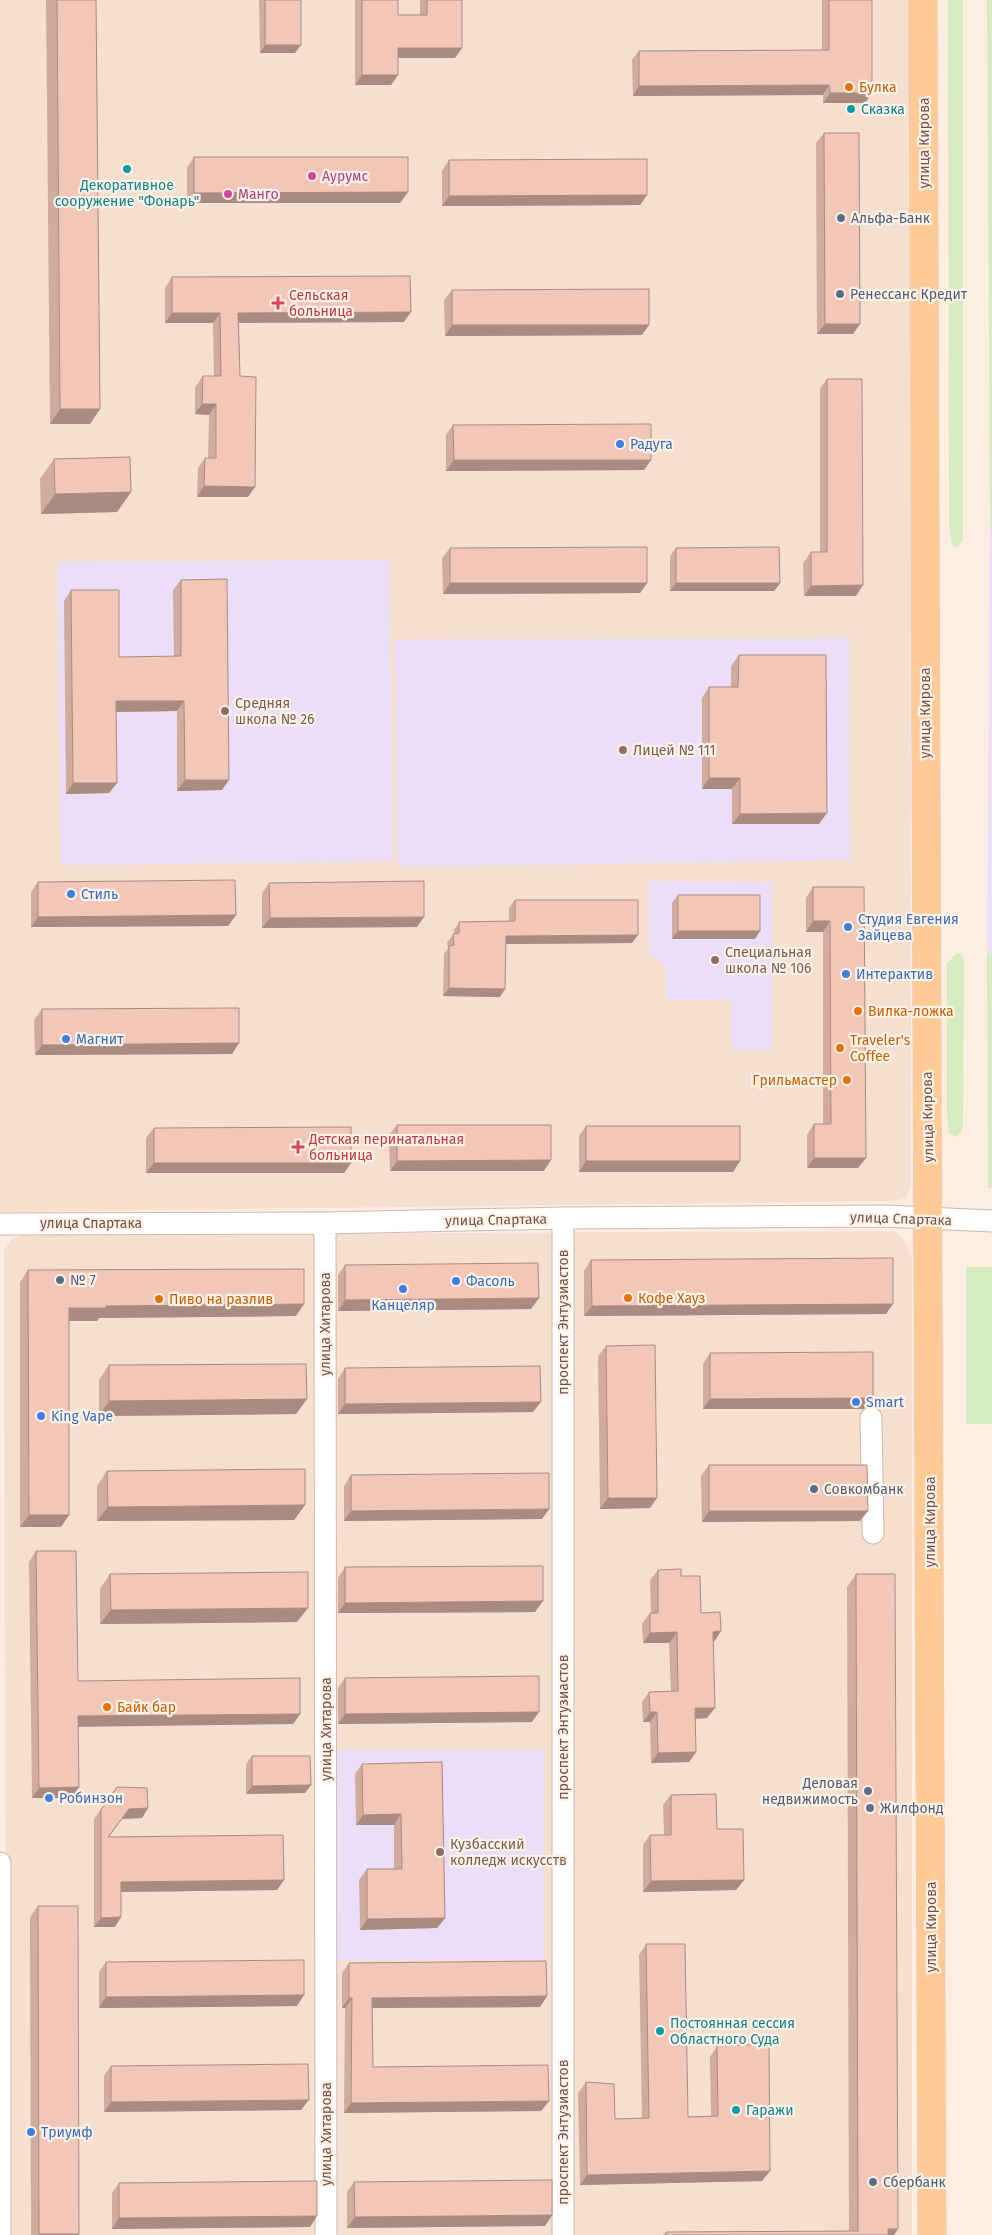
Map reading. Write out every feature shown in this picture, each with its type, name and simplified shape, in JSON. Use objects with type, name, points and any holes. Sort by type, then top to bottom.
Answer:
[{"type":"main road","name":"улица Кирова","points":[[923,0],[925,891],[929,1220],[932,2235]]},
{"type":"street","name":"улица Спартака","points":[[0,1224],[325,1223],[563,1218],[884,1216],[929,1220],[992,1221]]},
{"type":"street","name":"проспект Энтузиастов","points":[[563,1218],[563,2235]]},
{"type":"street","name":"улица Хитарова","points":[[325,1223],[326,2235]]},
{"type":"street","points":[[871,1418],[873,1533]]},
{"type":"street","points":[[0,1863],[0,2235]]},
{"type":"shaded area","points":[[0,0],[910,0],[911,1186],[906,1198],[894,1201],[0,1212]]},
{"type":"shaded area","points":[[990,525],[992,525],[992,954],[987,954]]},
{"type":"shaded area","name":"Средняя школа № 26","points":[[389,560],[393,861],[61,865],[57,562]]},
{"type":"shaded area","name":"Лицей № 111","points":[[849,638],[850,860],[398,867],[395,640]]},
{"type":"shaded area","name":"Специальная школа № 106","points":[[649,881],[772,882],[772,1050],[731,1049],[731,1000],[666,1000],[666,967],[649,953]]},
{"type":"shaded area","points":[[894,1231],[904,1239],[912,1259],[912,2235],[6,2235],[4,1251],[11,1240],[21,1235]]},
{"type":"shaded area","name":"Кузбасский колледж искусств","points":[[337,1750],[544,1751],[544,1960],[336,1960]]},
{"type":"green space","points":[[948,0],[963,0],[963,540],[957,548],[952,545],[949,526]]},
{"type":"green space","points":[[987,0],[992,0],[992,525],[990,525]]},
{"type":"green space","points":[[957,953],[962,955],[964,962],[963,1127],[960,1134],[955,1137],[949,1133],[947,1115],[947,963]]},
{"type":"green space","points":[[987,954],[992,954],[992,1188],[988,1188]]},
{"type":"green space","points":[[966,1267],[992,1267],[992,1424],[966,1424]]},
{"type":"building","points":[[57,0],[96,0],[100,409],[60,409]]},
{"type":"building","points":[[265,0],[301,0],[301,45],[265,45]]},
{"type":"building","points":[[362,0],[398,0],[398,15],[427,15],[427,0],[462,0],[462,48],[398,48],[398,75],[362,75]]},
{"type":"building","points":[[829,0],[872,0],[872,93],[830,93],[829,85],[639,86],[639,51],[829,50]]},
{"type":"building","points":[[824,133],[859,133],[860,324],[825,324]]},
{"type":"building","points":[[194,157],[408,157],[408,192],[194,193]]},
{"type":"building","points":[[647,159],[647,195],[449,196],[449,160]]},
{"type":"building","points":[[410,276],[411,312],[238,313],[240,376],[256,377],[255,487],[204,486],[205,458],[216,458],[216,404],[202,404],[203,376],[221,376],[220,313],[172,313],[172,277]]},
{"type":"building","points":[[649,289],[649,325],[452,325],[452,290]]},
{"type":"building","points":[[827,379],[862,379],[863,585],[811,586],[811,552],[827,552]]},
{"type":"building","points":[[651,424],[651,460],[454,460],[453,425]]},
{"type":"building","points":[[130,457],[131,492],[55,494],[54,459]]},
{"type":"building","points":[[647,547],[647,583],[450,583],[450,548]]},
{"type":"building","points":[[779,547],[780,583],[676,583],[676,548]]},
{"type":"building","points":[[227,579],[229,780],[185,780],[184,701],[116,701],[117,783],[73,783],[71,590],[119,590],[119,657],[181,656],[181,580]]},
{"type":"building","points":[[739,655],[826,655],[827,813],[740,814],[740,778],[709,778],[709,687],[738,687]]},
{"type":"building","points":[[235,880],[236,915],[38,917],[38,882]]},
{"type":"building","points":[[424,881],[424,917],[270,918],[269,883]]},
{"type":"building","points":[[813,887],[864,887],[866,1158],[814,1158],[814,1124],[831,1124],[830,921],[813,921]]},
{"type":"building","points":[[678,895],[760,895],[760,931],[678,931]]},
{"type":"building","points":[[515,900],[638,900],[638,935],[506,936],[505,989],[449,988],[449,946],[454,945],[453,934],[459,933],[459,922],[515,921]]},
{"type":"building","points":[[239,1008],[239,1043],[42,1045],[42,1009]]},
{"type":"building","points":[[397,1125],[551,1125],[551,1160],[397,1161]]},
{"type":"building","points":[[586,1126],[740,1126],[740,1161],[586,1161]]},
{"type":"building","points":[[351,1127],[351,1163],[154,1163],[154,1128]]},
{"type":"building","points":[[893,1258],[893,1304],[592,1306],[591,1260]]},
{"type":"building","points":[[538,1263],[539,1298],[345,1300],[345,1265]]},
{"type":"building","points":[[304,1269],[304,1304],[69,1308],[69,1515],[29,1515],[28,1270]]},
{"type":"building","points":[[655,1345],[657,1498],[608,1498],[606,1346]]},
{"type":"building","points":[[873,1352],[873,1396],[870,1398],[710,1399],[710,1353]]},
{"type":"building","points":[[306,1364],[307,1399],[109,1401],[109,1365]]},
{"type":"building","points":[[540,1366],[541,1402],[345,1404],[345,1368]]},
{"type":"building","points":[[709,1465],[867,1465],[868,1511],[709,1511]]},
{"type":"building","points":[[305,1469],[305,1505],[108,1507],[107,1471]]},
{"type":"building","points":[[549,1473],[549,1509],[351,1511],[351,1475]]},
{"type":"building","points":[[36,1551],[76,1551],[78,1681],[300,1678],[300,1714],[78,1716],[79,1787],[39,1788]]},
{"type":"building","points":[[543,1566],[543,1601],[345,1603],[345,1567]]},
{"type":"building","points":[[681,1569],[681,1576],[700,1576],[701,1613],[720,1612],[721,1631],[713,1632],[715,1708],[695,1708],[696,1752],[658,1753],[657,1712],[650,1712],[649,1692],[678,1691],[677,1632],[650,1633],[650,1613],[658,1613],[658,1570]]},
{"type":"building","points":[[308,1572],[308,1608],[111,1610],[110,1574]]},
{"type":"building","points":[[856,1574],[895,1574],[898,2229],[888,2229],[888,2235],[666,2235],[666,2232],[858,2231]]},
{"type":"building","points":[[539,1676],[539,1712],[345,1714],[345,1678]]},
{"type":"building","points":[[252,1756],[310,1756],[311,1785],[252,1786]]},
{"type":"building","points":[[442,1762],[445,1918],[367,1919],[367,1869],[402,1869],[401,1814],[363,1815],[362,1764]]},
{"type":"building","points":[[117,1787],[147,1788],[148,1808],[129,1809],[108,1837],[283,1835],[284,1880],[121,1882],[121,1917],[101,1918],[101,1810]]},
{"type":"building","points":[[716,1794],[717,1829],[743,1829],[744,1880],[651,1881],[650,1835],[671,1835],[671,1795]]},
{"type":"building","points":[[38,1906],[78,1906],[79,2234],[39,2234]]},
{"type":"building","points":[[646,1944],[685,1944],[688,2117],[718,2116],[717,2046],[769,2044],[770,2171],[587,2175],[586,2082],[614,2084],[615,2119],[649,2118]]},
{"type":"building","points":[[304,1960],[304,1995],[106,1997],[106,1962]]},
{"type":"building","points":[[546,1961],[547,1996],[372,1998],[373,2067],[548,2065],[549,2101],[351,2103],[352,1998],[349,1998],[349,1963]]},
{"type":"building","points":[[308,2064],[309,2100],[111,2102],[111,2066]]},
{"type":"building","points":[[552,2180],[552,2215],[355,2217],[354,2182]]},
{"type":"building","points":[[317,2181],[317,2216],[119,2218],[119,2183]]},
{"type":"place","name":"Булка","points":[[849,87]]},
{"type":"place","name":"Сказка","points":[[851,109]]},
{"type":"place","name":"Декоративное сооружение \"Фонарь\"","points":[[127,169]]},
{"type":"place","name":"Аурумс","points":[[312,176]]},
{"type":"place","name":"Манго","points":[[228,194]]},
{"type":"place","name":"Альфа-Банк","points":[[841,218]]},
{"type":"place","name":"Ренессанс Кредит","points":[[840,294]]},
{"type":"place","name":"Сельская больница","points":[[278,303]]},
{"type":"place","name":"Радуга","points":[[620,444]]},
{"type":"place","name":"Средняя школа № 26","points":[[225,711]]},
{"type":"place","name":"Лицей № 111","points":[[623,750]]},
{"type":"place","name":"Стиль","points":[[71,894]]},
{"type":"place","name":"Студия Евгения Зайцева","points":[[848,927]]},
{"type":"place","name":"Специальная школа № 106","points":[[715,960]]},
{"type":"place","name":"Интерактив","points":[[846,974]]},
{"type":"place","name":"Вилка-ложка","points":[[858,1011]]},
{"type":"place","name":"Магнит","points":[[66,1039]]},
{"type":"place","name":"Traveler's Coffee","points":[[840,1048]]},
{"type":"place","name":"Грильмастер","points":[[847,1080]]},
{"type":"place","name":"Детская перинатальная больница","points":[[298,1147]]},
{"type":"place","name":"№ 7","points":[[60,1280]]},
{"type":"place","name":"Фасоль","points":[[456,1281]]},
{"type":"place","name":"Канцеляр","points":[[403,1289]]},
{"type":"place","name":"Кофе Хауз","points":[[628,1298]]},
{"type":"place","name":"Пиво на разлив","points":[[159,1299]]},
{"type":"place","name":"Smart","points":[[856,1402]]},
{"type":"place","name":"King Vape","points":[[41,1416]]},
{"type":"place","name":"Совкомбанк","points":[[814,1489]]},
{"type":"place","name":"Байк бар","points":[[107,1707]]},
{"type":"place","name":"Деловая недвижимость","points":[[868,1791]]},
{"type":"place","name":"Робинзон","points":[[49,1798]]},
{"type":"place","name":"Жилфонд","points":[[870,1808]]},
{"type":"place","name":"Кузбасский колледж искусств","points":[[440,1852]]},
{"type":"place","name":"Постоянная сессия Областного Суда","points":[[660,2031]]},
{"type":"place","name":"Гаражи","points":[[736,2110]]},
{"type":"place","name":"Триумф","points":[[31,2132]]},
{"type":"place","name":"Сбербанк","points":[[873,2182]]}]
